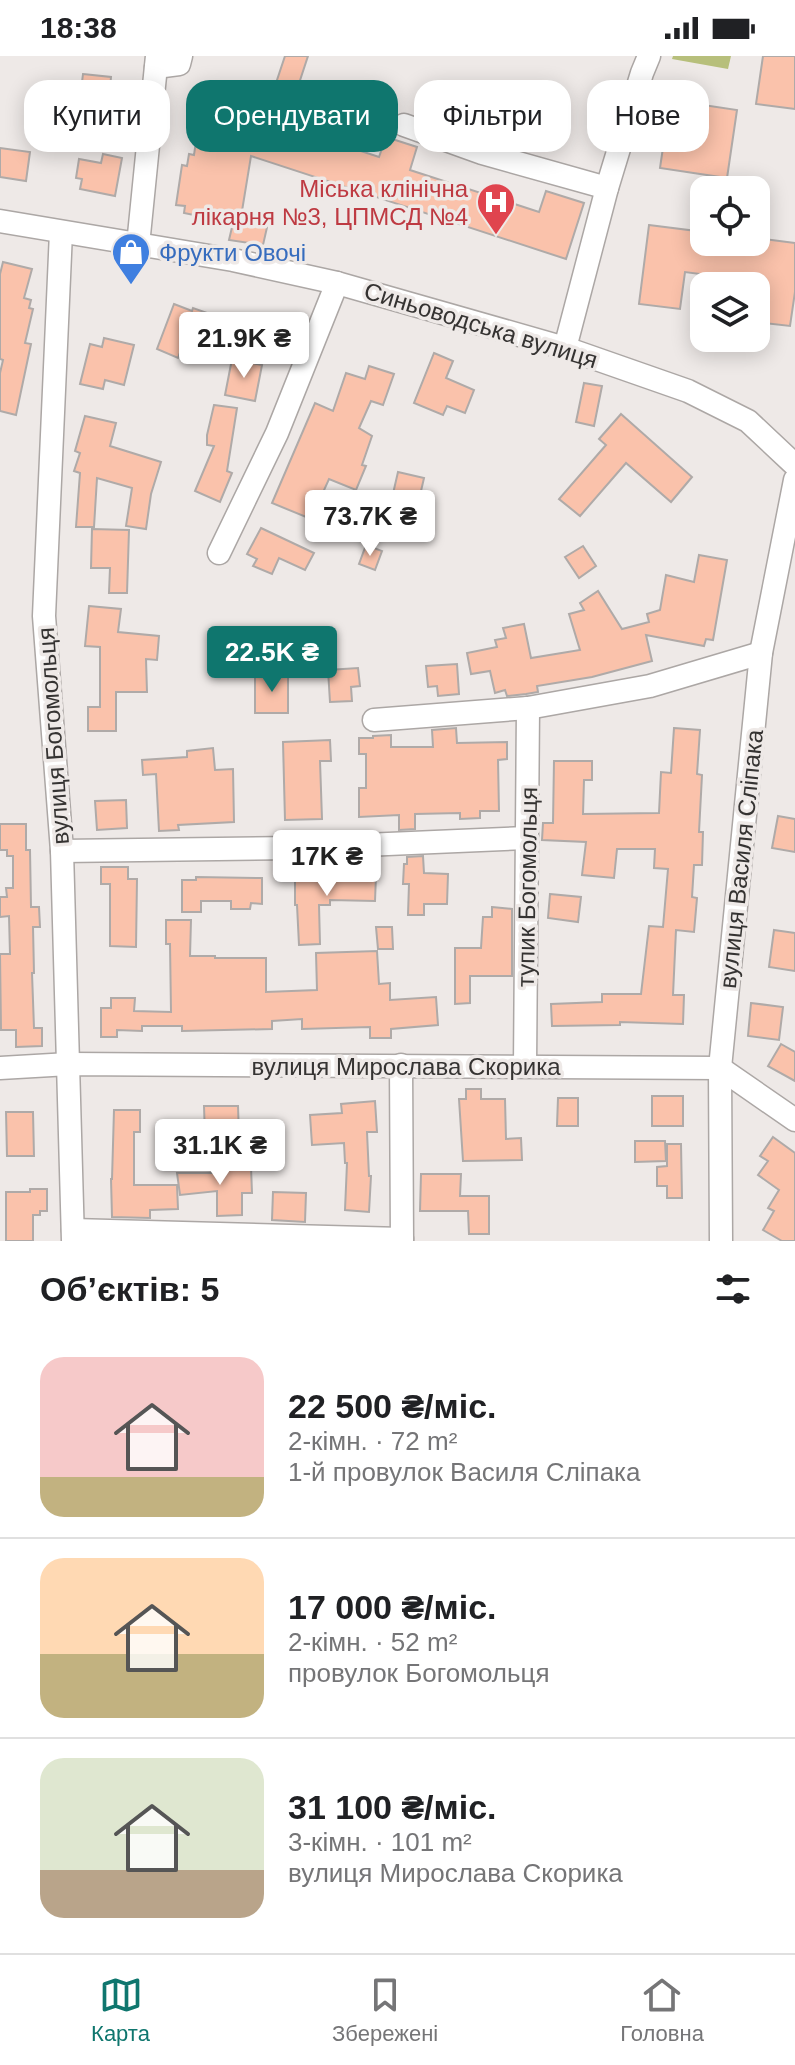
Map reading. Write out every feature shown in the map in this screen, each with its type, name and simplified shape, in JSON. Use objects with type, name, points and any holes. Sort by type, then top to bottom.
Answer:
[{"type":"street","points":[[138,245],[157,61],[179,64],[181,56]]},
{"type":"street","points":[[565,348],[607,188],[649,56]]},
{"type":"street","points":[[404,125],[482,153],[607,188]]},
{"type":"street","name":"Синьоводська вулиця","points":[[0,221],[233,260],[337,283],[565,348],[688,391],[748,421],[795,465]]},
{"type":"street","name":"вулиця Богомольця","points":[[61,232],[44,616],[62,851],[73,1236]]},
{"type":"street","points":[[219,553],[277,433],[337,283]]},
{"type":"street","name":"вулиця Василя Сліпака","points":[[721,1241],[720,1068],[761,653],[795,480]]},
{"type":"street","points":[[374,720],[528,708],[650,686],[761,653]]},
{"type":"street","name":"тупик Богомольця","points":[[525,1066],[528,708]]},
{"type":"street","points":[[62,851],[295,848],[527,838]]},
{"type":"street","name":"вулиця Мирослава Скорика","points":[[0,1068],[69,1064],[720,1068]]},
{"type":"street","points":[[73,1236],[402,1240],[401,1065]]},
{"type":"street","points":[[720,1068],[795,1120]]},
{"type":"green space","points":[[673,56],[731,56],[728,69],[672,59]]},
{"type":"building","points":[[285,56],[308,56],[300,80],[277,80]]},
{"type":"building","points":[[763,56],[795,56],[795,109],[756,104]]},
{"type":"building","points":[[83,74],[111,77],[111,80],[82,80]]},
{"type":"building","points":[[709,106],[737,110],[727,176],[660,168],[662,152],[709,152]]},
{"type":"building","points":[[398,141],[414,146],[415,152],[410,170],[539,212],[546,191],[584,203],[566,259],[251,156],[241,217],[268,223],[263,245],[229,240],[233,223],[184,213],[185,206],[176,205],[182,165],[187,166],[189,154],[194,155],[194,152],[364,152],[379,157],[381,152],[398,152]]},
{"type":"building","points":[[0,148],[30,152],[26,181],[0,177]]},
{"type":"building","points":[[103,154],[122,158],[115,196],[80,189],[82,179],[76,178],[79,159],[101,163]]},
{"type":"building","points":[[649,225],[690,230],[690,256],[770,256],[770,240],[795,243],[795,292],[790,326],[770,324],[770,272],[685,272],[680,309],[639,304]]},
{"type":"building","points":[[3,262],[32,269],[24,298],[31,300],[29,308],[33,309],[25,343],[31,344],[16,415],[0,411],[3,360],[0,359],[0,274]]},
{"type":"building","points":[[174,304],[213,315],[206,331],[194,327],[185,351],[181,350],[178,358],[157,349]]},
{"type":"building","points":[[104,338],[134,345],[124,385],[105,380],[103,389],[80,384],[90,344],[102,347]]},
{"type":"building","points":[[434,353],[453,361],[446,378],[474,390],[465,413],[447,406],[443,415],[414,403]]},
{"type":"building","points":[[232,359],[262,365],[255,401],[225,395]]},
{"type":"building","points":[[369,366],[394,374],[383,405],[371,401],[359,428],[372,436],[362,465],[366,466],[356,490],[329,479],[311,519],[272,503],[315,403],[333,411],[346,373],[365,379]]},
{"type":"building","points":[[584,383],[602,386],[594,426],[576,422]]},
{"type":"building","points":[[214,405],[237,408],[227,471],[232,473],[220,502],[195,491],[214,446],[207,445],[207,435]]},
{"type":"building","points":[[621,414],[692,477],[671,502],[626,463],[580,516],[559,499],[606,445],[599,439]]},
{"type":"building","points":[[85,416],[116,423],[110,446],[161,462],[151,494],[146,529],[126,526],[132,488],[97,478],[94,527],[76,527],[80,473],[74,471],[80,453],[75,451]]},
{"type":"building","points":[[398,472],[424,478],[418,504],[392,498]]},
{"type":"building","points":[[261,528],[314,553],[305,570],[279,558],[272,574],[253,566],[257,559],[247,554]]},
{"type":"building","points":[[92,529],[129,530],[127,593],[109,593],[110,568],[91,568]]},
{"type":"building","points":[[366,545],[382,551],[375,570],[359,564]]},
{"type":"building","points":[[583,546],[596,566],[579,578],[565,557]]},
{"type":"building","points":[[699,555],[727,560],[713,640],[706,639],[704,646],[646,635],[652,661],[592,677],[537,686],[538,692],[526,694],[507,696],[505,690],[495,693],[490,671],[471,674],[467,653],[497,647],[495,640],[506,638],[503,628],[524,624],[531,658],[580,650],[569,614],[584,610],[580,603],[598,591],[622,629],[649,622],[647,614],[660,610],[666,575],[694,582]]},
{"type":"building","points":[[89,606],[121,609],[118,632],[159,636],[157,660],[146,659],[147,692],[116,692],[116,731],[88,731],[88,707],[100,707],[100,647],[85,646]]},
{"type":"building","points":[[457,664],[459,694],[438,696],[437,686],[428,687],[426,666]]},
{"type":"building","points":[[358,668],[360,686],[351,687],[352,701],[330,702],[328,670]]},
{"type":"building","points":[[255,674],[288,674],[288,713],[255,713]]},
{"type":"building","points":[[456,728],[457,743],[507,742],[507,759],[498,760],[499,811],[480,811],[480,818],[460,819],[460,813],[415,814],[415,829],[399,830],[399,815],[359,817],[359,788],[366,788],[366,754],[359,754],[359,738],[391,735],[391,747],[433,747],[432,730]]},
{"type":"building","points":[[674,728],[700,730],[697,774],[702,775],[699,832],[703,832],[702,865],[694,865],[692,897],[697,898],[694,932],[676,930],[673,995],[684,995],[683,1024],[620,1022],[620,1025],[552,1026],[551,1004],[602,1002],[602,994],[641,994],[649,926],[663,927],[668,869],[654,868],[655,849],[617,849],[614,878],[582,875],[586,842],[542,840],[543,823],[553,823],[554,761],[592,761],[592,780],[584,780],[583,814],[659,813],[661,772],[671,773]]},
{"type":"building","points":[[330,740],[331,761],[320,761],[322,819],[285,820],[283,742]]},
{"type":"building","points":[[213,748],[215,770],[233,769],[234,822],[178,825],[179,830],[159,831],[156,774],[143,775],[142,760],[187,757],[187,751]]},
{"type":"building","points":[[126,800],[127,828],[97,830],[95,801]]},
{"type":"building","points":[[778,816],[795,819],[795,852],[772,848]]},
{"type":"building","points":[[0,824],[26,824],[26,850],[30,850],[31,907],[39,907],[40,927],[33,927],[32,973],[34,1028],[42,1028],[42,1046],[16,1047],[16,1030],[1,1030],[0,954],[10,954],[9,916],[0,917],[0,897],[7,897],[6,888],[13,888],[13,856],[7,856],[7,850],[0,850]]},
{"type":"building","points":[[423,856],[424,873],[448,874],[447,904],[424,904],[424,915],[408,915],[409,884],[403,884],[404,864],[407,864],[407,857]]},
{"type":"building","points":[[101,867],[128,867],[128,879],[137,879],[136,947],[110,946],[110,884],[101,884]]},
{"type":"building","points":[[295,872],[376,875],[375,901],[330,900],[330,905],[319,905],[320,944],[299,945]]},
{"type":"building","points":[[196,877],[262,878],[262,904],[251,903],[250,909],[231,909],[231,901],[201,901],[201,912],[182,912],[182,880],[196,880]]},
{"type":"building","points":[[550,894],[581,897],[578,922],[548,918]]},
{"type":"building","points":[[492,907],[512,909],[512,976],[470,976],[470,1003],[455,1004],[455,948],[481,948],[483,917],[492,917]]},
{"type":"building","points":[[166,920],[191,920],[190,956],[266,958],[266,992],[317,990],[316,953],[377,951],[379,984],[390,983],[390,1000],[436,997],[438,1025],[391,1029],[391,1038],[370,1038],[370,1027],[302,1029],[302,1019],[272,1021],[272,1029],[182,1031],[182,1026],[142,1026],[142,1031],[117,1030],[117,1037],[101,1037],[101,1008],[111,1008],[111,998],[135,998],[134,1011],[171,1012],[170,944],[166,944]]},
{"type":"building","points":[[376,927],[392,927],[393,949],[378,949]]},
{"type":"building","points":[[774,930],[795,933],[795,971],[769,967]]},
{"type":"building","points":[[751,1003],[783,1007],[779,1040],[748,1036]]},
{"type":"building","points":[[781,1044],[795,1052],[795,1081],[768,1066]]},
{"type":"building","points":[[466,1089],[481,1089],[481,1099],[505,1099],[506,1139],[521,1138],[522,1160],[463,1161],[459,1099],[466,1099]]},
{"type":"building","points":[[652,1096],[683,1096],[683,1126],[652,1126]]},
{"type":"building","points":[[558,1098],[578,1098],[578,1126],[557,1126]]},
{"type":"building","points":[[375,1101],[377,1132],[367,1132],[371,1176],[369,1212],[345,1210],[347,1163],[344,1143],[312,1145],[310,1115],[342,1113],[341,1104]]},
{"type":"building","points":[[204,1106],[238,1106],[239,1136],[205,1137]]},
{"type":"building","points":[[114,1110],[140,1110],[140,1132],[134,1132],[134,1185],[177,1185],[178,1209],[150,1210],[150,1218],[112,1217]]},
{"type":"building","points":[[6,1112],[33,1112],[34,1156],[7,1156]]},
{"type":"building","points":[[773,1137],[795,1153],[795,1241],[782,1241],[763,1230],[774,1211],[768,1208],[779,1190],[758,1175],[768,1161],[760,1156]]},
{"type":"building","points":[[635,1141],[665,1141],[666,1161],[635,1162]]},
{"type":"building","points":[[667,1144],[681,1144],[682,1198],[667,1198],[667,1186],[657,1186],[657,1167],[667,1166]]},
{"type":"building","points":[[221,1167],[251,1167],[252,1193],[242,1193],[242,1215],[217,1216],[217,1191],[180,1195],[177,1173],[222,1173]]},
{"type":"building","points":[[421,1174],[461,1174],[460,1196],[489,1196],[489,1234],[469,1234],[468,1211],[420,1211]]},
{"type":"building","points":[[30,1189],[47,1189],[47,1211],[33,1215],[33,1241],[6,1241],[6,1192],[30,1192]]},
{"type":"building","points":[[273,1192],[306,1193],[305,1222],[272,1220]]},
{"type":"place","name":"Міська клінічна лікарня №3, ЦПМСД №4","points":[[496,236]]},
{"type":"place","name":"Фрукти Овочі","points":[[131,286]]}]
